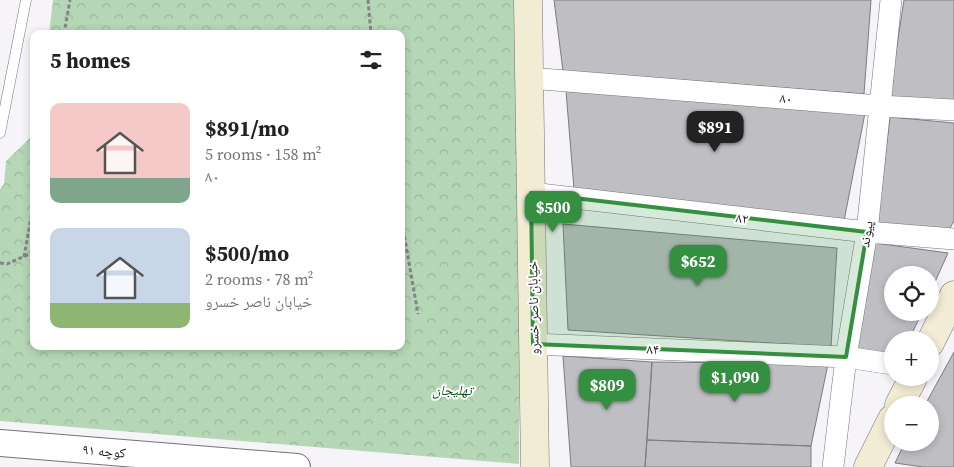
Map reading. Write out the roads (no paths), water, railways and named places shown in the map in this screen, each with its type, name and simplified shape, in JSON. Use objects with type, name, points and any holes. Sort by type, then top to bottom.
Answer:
[{"type":"main road","name":"خیابان ناصر خسرو","points":[[528,0],[535,467]]},
{"type":"main road","points":[[941,332],[954,295]]},
{"type":"main road","points":[[868,467],[884,435]]},
{"type":"street","name":"پیوند","points":[[833,467],[846,357],[867,232],[891,0]]},
{"type":"street","name":"۸۰","points":[[529,78],[880,106],[954,110]]},
{"type":"street","name":"۸۲","points":[[531,193],[867,232],[954,239]]},
{"type":"street","name":"۸۴","points":[[533,344],[846,357],[884,363]]},
{"type":"street","name":"کوچه ۹۱","points":[[0,443],[297,467]]},
{"type":"lane","points":[[0,134],[26,0]]},
{"type":"park label","name":"تهلیجان","points":[[452,390]]}]
